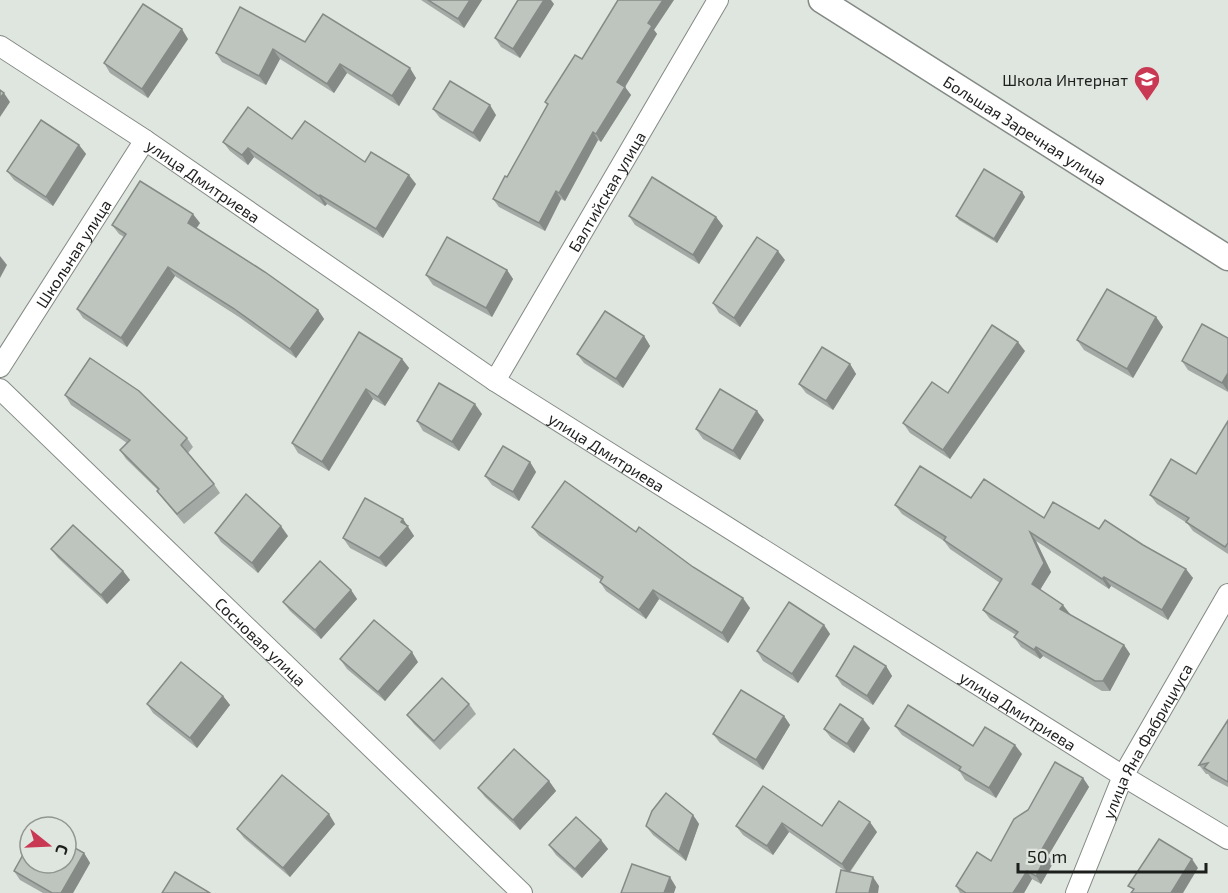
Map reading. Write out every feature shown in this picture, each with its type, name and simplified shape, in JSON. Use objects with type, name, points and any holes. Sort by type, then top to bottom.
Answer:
[{"type":"street","name":"Балтийская улица","points":[[495,381],[718,0]]},
{"type":"street","name":"Большая Заречная улица","points":[[821,0],[1228,258]]},
{"type":"street","name":"улица Дмитриева","points":[[0,46],[145,140],[495,381],[1123,776],[1228,839]]},
{"type":"street","name":"Школьная улица","points":[[0,367],[145,140]]},
{"type":"street","name":"Сосновая улица","points":[[0,389],[522,893]]},
{"type":"street","name":"улица Яна Фабрициуса","points":[[1076,893],[1123,776],[1228,594]]},
{"type":"building","points":[[428,0],[470,0],[458,19]]},
{"type":"building","points":[[518,0],[544,0],[513,49],[495,38]]},
{"type":"building","points":[[618,0],[663,0],[648,23],[652,26],[617,82],[625,87],[596,134],[593,132],[559,193],[556,191],[539,223],[493,199],[548,104],[545,102],[575,55],[582,59]]},
{"type":"building","points":[[143,4],[182,29],[142,89],[104,63]]},
{"type":"building","points":[[240,7],[305,42],[323,14],[410,68],[392,96],[340,64],[327,84],[273,49],[259,76],[216,53]]},
{"type":"building","points":[[450,81],[490,105],[473,133],[433,109]]},
{"type":"building","points":[[248,107],[292,139],[305,121],[365,162],[371,152],[409,175],[376,229],[319,196],[248,148],[242,155],[223,142]]},
{"type":"building","points":[[41,120],[79,145],[46,197],[7,171]]},
{"type":"building","points":[[984,169],[1022,192],[994,239],[956,216]]},
{"type":"building","points":[[652,177],[716,217],[693,255],[629,216]]},
{"type":"building","points":[[140,181],[193,214],[188,223],[265,272],[318,310],[290,349],[233,308],[168,267],[121,338],[77,309],[126,234],[112,225]]},
{"type":"building","points":[[447,237],[507,270],[486,308],[426,275]]},
{"type":"building","points":[[757,237],[778,251],[734,318],[713,303]]},
{"type":"building","points":[[1107,289],[1156,317],[1127,369],[1077,340]]},
{"type":"building","points":[[605,311],[644,336],[616,379],[577,354]]},
{"type":"building","points":[[1202,324],[1228,338],[1228,373],[1222,383],[1182,361]]},
{"type":"building","points":[[992,325],[1018,342],[943,450],[903,423],[932,382],[948,393]]},
{"type":"building","points":[[359,332],[402,359],[378,397],[366,389],[322,462],[292,443]]},
{"type":"building","points":[[822,347],[850,364],[826,401],[799,384]]},
{"type":"building","points":[[90,358],[139,391],[187,438],[181,445],[214,484],[177,514],[157,491],[159,489],[120,450],[130,440],[65,395]]},
{"type":"building","points":[[439,383],[475,404],[452,442],[417,421]]},
{"type":"building","points":[[720,389],[757,411],[733,451],[696,429]]},
{"type":"building","points":[[1228,421],[1228,543],[1225,547],[1186,522],[1189,518],[1150,495],[1171,459],[1196,474]]},
{"type":"building","points":[[503,446],[530,462],[513,492],[485,476]]},
{"type":"building","points":[[920,466],[971,498],[984,479],[1044,518],[1053,502],[1099,529],[1105,520],[1186,569],[1162,610],[1104,577],[1102,579],[1030,532],[1044,563],[1032,584],[1063,605],[1060,609],[1124,645],[1103,681],[1095,681],[1036,647],[1034,650],[1014,637],[1018,632],[983,610],[1002,579],[944,540],[946,537],[895,505]]},
{"type":"building","points":[[565,481],[636,532],[639,527],[693,567],[743,598],[722,633],[653,590],[639,610],[600,582],[603,577],[532,527]]},
{"type":"building","points":[[246,494],[281,526],[252,563],[215,533]]},
{"type":"building","points":[[365,498],[403,519],[401,522],[408,526],[379,558],[343,538]]},
{"type":"building","points":[[73,525],[123,571],[101,595],[51,549]]},
{"type":"building","points":[[320,561],[351,590],[315,630],[283,602]]},
{"type":"building","points":[[789,602],[824,625],[792,674],[757,651]]},
{"type":"building","points":[[374,620],[412,652],[378,692],[340,659]]},
{"type":"building","points":[[854,646],[886,666],[867,696],[836,676]]},
{"type":"building","points":[[181,662],[223,696],[190,738],[147,704]]},
{"type":"building","points":[[442,678],[469,704],[434,741],[407,715]]},
{"type":"building","points":[[741,690],[784,716],[756,760],[713,734]]},
{"type":"building","points":[[840,704],[863,719],[847,744],[824,729]]},
{"type":"building","points":[[908,705],[973,746],[985,727],[1015,745],[989,788],[959,770],[961,767],[895,726]]},
{"type":"building","points":[[1228,720],[1228,782],[1204,768],[1208,763],[1199,765]]},
{"type":"building","points":[[514,749],[549,781],[513,820],[478,788]]},
{"type":"building","points":[[1055,762],[1083,778],[1041,851],[1047,854],[1036,876],[1027,871],[1013,893],[966,893],[956,886],[977,852],[991,861],[1014,819],[1028,810]]},
{"type":"building","points":[[282,775],[329,814],[283,868],[237,829]]},
{"type":"building","points":[[763,786],[822,826],[839,801],[870,822],[842,864],[782,823],[767,846],[736,826]]},
{"type":"building","points":[[666,793],[693,815],[679,852],[646,826],[652,811]]},
{"type":"building","points":[[576,817],[601,840],[575,869],[549,845]]},
{"type":"building","points":[[1159,839],[1192,859],[1171,893],[1131,893],[1134,889],[1128,886]]},
{"type":"building","points":[[78,850],[84,853],[78,863]]},
{"type":"building","points":[[632,864],[670,877],[664,893],[621,893]]},
{"type":"building","points":[[841,870],[873,877],[869,893],[836,893]]},
{"type":"building","points":[[175,872],[210,893],[162,893]]},
{"type":"building","points":[[21,875],[71,875],[61,893],[52,893]]},
{"type":"place","name":"Школа Интернат","points":[[1147,102]]}]
